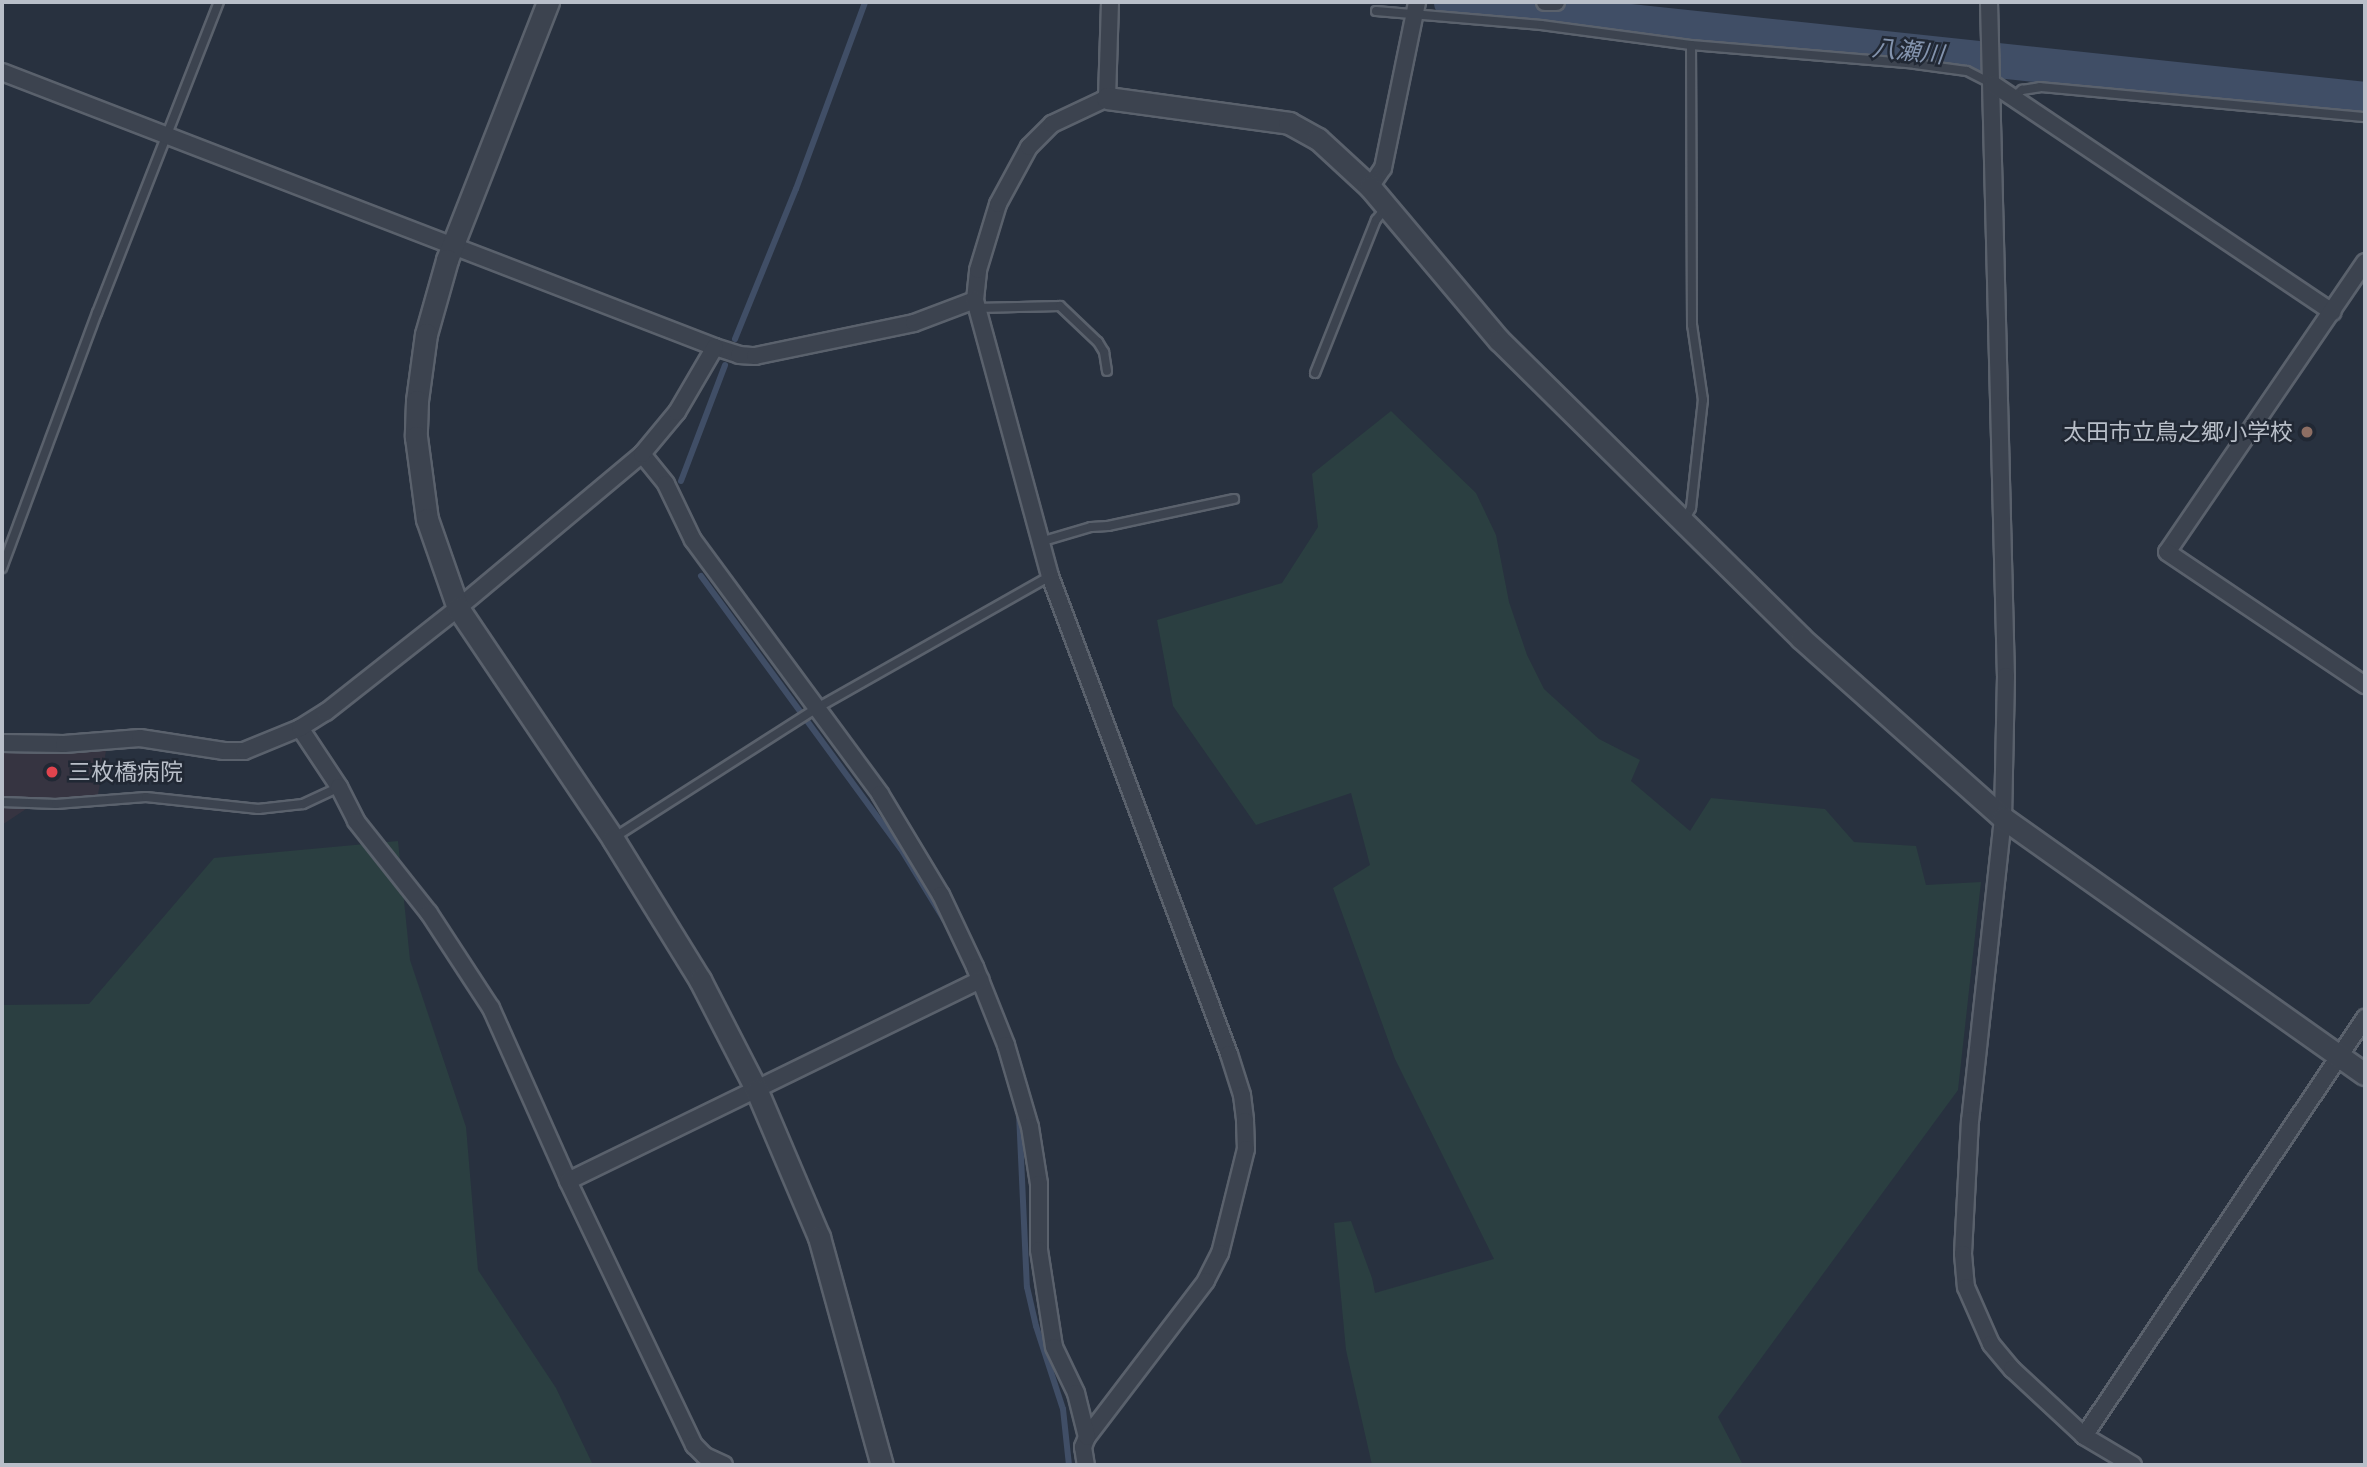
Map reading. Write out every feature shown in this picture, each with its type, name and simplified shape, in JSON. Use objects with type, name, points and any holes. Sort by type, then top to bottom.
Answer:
[{"type":"street","points":[[548,2],[453,245],[426,334],[417,401],[416,438],[427,519],[458,608],[613,839],[700,980],[757,1091],[818,1237],[882,1465]]},
{"type":"street","points":[[1107,98],[1110,2]]},
{"type":"street","points":[[1545,2],[1556,2]]},
{"type":"street","points":[[1989,2],[2006,676],[2003,818],[1970,1120],[1963,1216],[1966,1287],[1990,1344],[2012,1369],[2084,1436],[2133,1465]]},
{"type":"street","points":[[1370,187],[1382,168],[1416,9]]},
{"type":"street","points":[[2,72],[739,355],[755,356],[814,345],[915,323],[976,304]]},
{"type":"street","points":[[1992,78],[2012,98],[2332,312]]},
{"type":"street","points":[[1086,1465],[1083,1447],[1087,1437],[1206,1281],[1220,1253],[1242,1162],[1245,1121],[1242,1095],[1229,1054],[1050,576],[976,304],[978,271],[999,204],[1029,147],[1052,124],[1107,98],[1289,123],[1318,139],[1370,187],[1499,340],[1682,524],[1801,638],[2003,818],[2365,1074]]},
{"type":"street","points":[[2365,262],[2167,552],[2365,685]]},
{"type":"street","points":[[2,743],[64,744],[140,738],[224,751],[244,751],[300,728],[326,712],[458,608],[642,454],[677,412],[715,347]]},
{"type":"street","points":[[642,454],[666,484],[692,540],[880,794],[941,895],[981,981],[1006,1045],[1030,1127],[1039,1184],[1039,1250],[1054,1347],[1076,1393],[1087,1437]]},
{"type":"street","points":[[300,728],[339,787],[356,821],[429,913],[491,1008],[568,1181],[694,1445],[705,1456],[724,1465]]},
{"type":"street","points":[[568,1181],[981,981]]},
{"type":"street","points":[[2084,1436],[2365,1018]]},
{"type":"lane","points":[[2,568],[219,2]]},
{"type":"lane","points":[[1376,11],[1416,9],[1422,13],[1541,25],[1690,45],[1915,64],[1967,71],[1992,78]]},
{"type":"lane","points":[[1682,524],[1691,508],[1703,400],[1692,325],[1690,45]]},
{"type":"lane","points":[[2012,98],[2022,90],[2040,87],[2365,117]]},
{"type":"lane","points":[[1315,373],[1376,220],[1388,207]]},
{"type":"lane","points":[[976,304],[1059,306],[1098,342],[1104,352],[1107,371]]},
{"type":"lane","points":[[1040,542],[1091,527],[1108,526],[1234,499]]},
{"type":"lane","points":[[613,839],[817,708],[1050,576]]},
{"type":"lane","points":[[2,802],[56,804],[146,797],[258,809],[303,804],[339,787]]},
{"type":"shaded area","name":"三枚橋病院","points":[[108,740],[97,800],[35,803],[2,825],[2,743]]},
{"type":"green space","points":[[1391,411],[1476,493],[1496,535],[1509,602],[1527,655],[1544,689],[1599,739],[1640,760],[1631,781],[1690,831],[1711,798],[1825,809],[1854,842],[1916,846],[1926,885],[1981,882],[1958,1090],[1718,1417],[1743,1465],[1372,1465],[1346,1350],[1334,1223],[1351,1221],[1375,1293],[1494,1259],[1395,1059],[1333,888],[1370,865],[1351,793],[1256,825],[1173,706],[1157,620],[1282,583],[1318,527],[1312,474]]},
{"type":"green space","points":[[398,841],[410,960],[466,1127],[478,1270],[556,1388],[593,1465],[2,1465],[2,1005],[89,1004],[214,858]]},
{"type":"waterway","points":[[735,339],[796,189],[865,2]]},
{"type":"waterway","name":"八瀬川","points":[[1451,2],[2365,99]]},
{"type":"waterway","points":[[681,481],[725,365]]},
{"type":"waterway","points":[[701,576],[901,849],[945,921]]},
{"type":"waterway","points":[[1019,1113],[1027,1287],[1036,1326],[1063,1409],[1069,1465]]},
{"type":"place","name":"太田市立鳥之郷小学校","points":[[2307,432]]},
{"type":"place","name":"三枚橋病院","points":[[52,772]]}]
